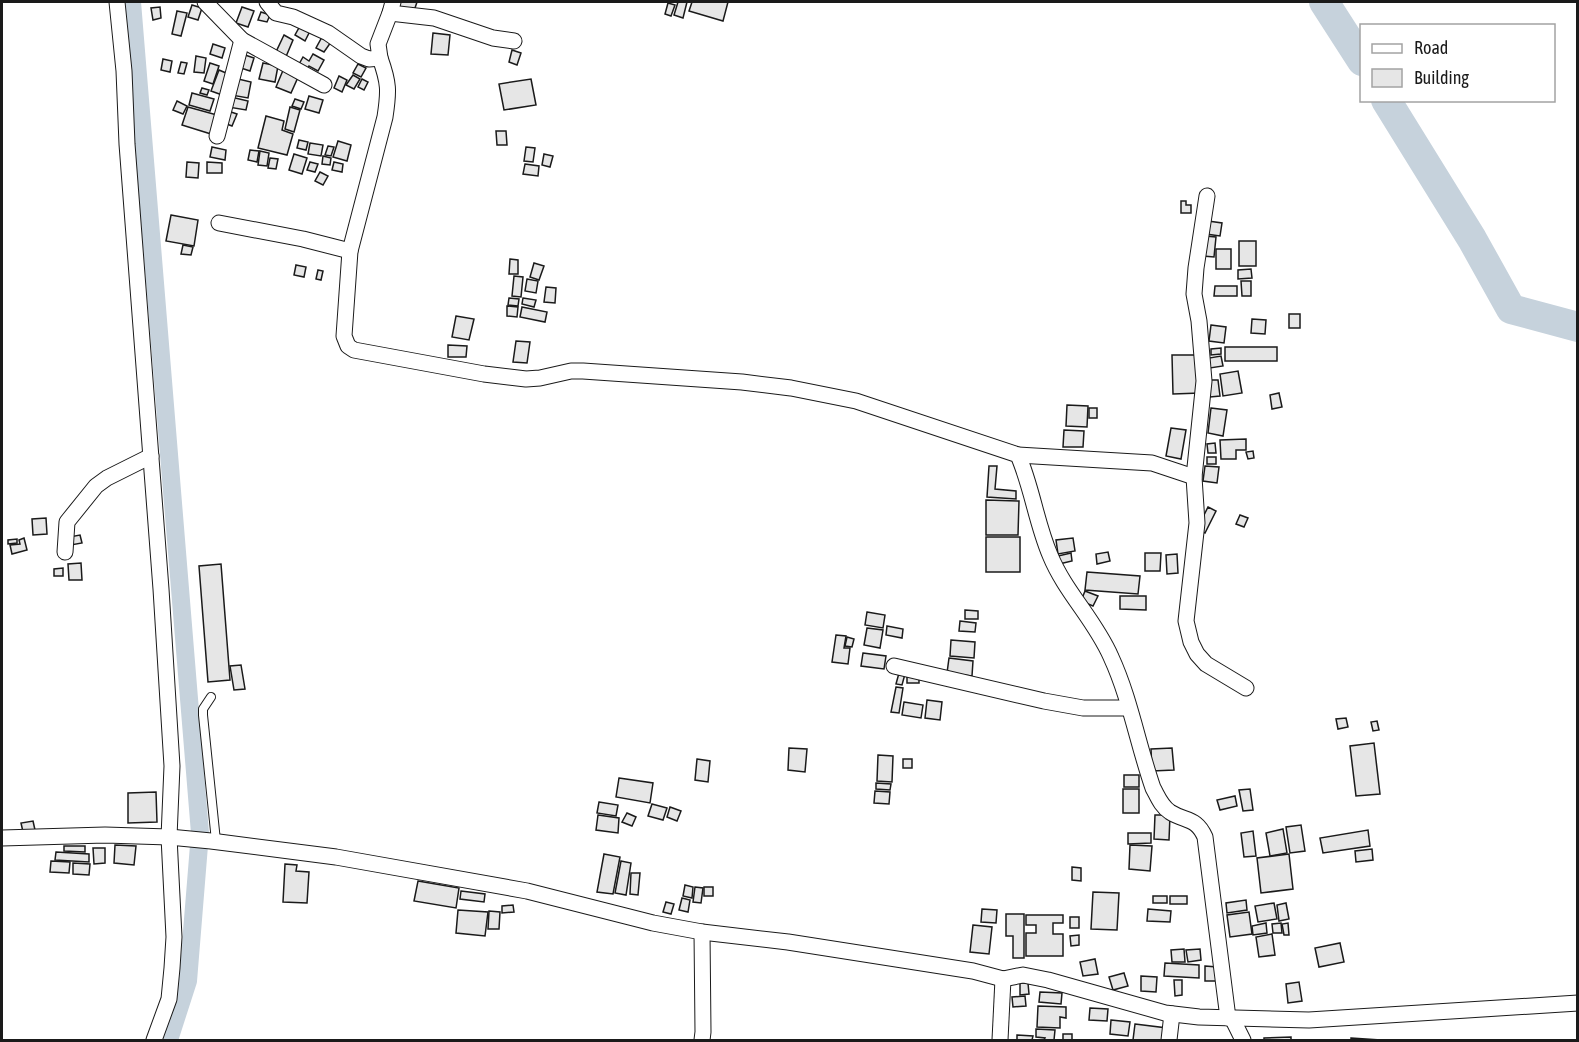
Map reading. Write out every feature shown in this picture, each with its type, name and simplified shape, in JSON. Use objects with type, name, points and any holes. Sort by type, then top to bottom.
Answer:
[{"type":"street","points":[[117,2],[124,71],[128,156],[162,600],[172,766],[169,837],[174,937],[172,968],[169,999],[154,1041]]},
{"type":"street","points":[[205,2],[242,40],[324,85]]},
{"type":"street","points":[[267,2],[276,13],[293,17],[328,33],[361,56],[369,59],[380,58]]},
{"type":"street","points":[[514,41],[493,38],[434,18],[392,7],[378,44],[380,58],[388,79],[385,117],[350,251],[344,336],[348,346],[354,350],[484,374],[526,379],[583,371],[742,381],[791,388],[856,401],[1018,455],[1152,463],[1194,477]]},
{"type":"street","points":[[217,136],[242,40]]},
{"type":"street","points":[[1207,196],[1194,294],[1199,321],[1204,381],[1194,477],[1197,523],[1186,621],[1191,642],[1197,654],[1206,664],[1246,688]]},
{"type":"street","points":[[219,223],[303,239],[350,251]]},
{"type":"street","points":[[1018,455],[1049,553],[1064,583],[1104,643],[1119,675],[1153,788],[1161,803],[1169,811],[1195,822],[1200,826],[1205,837],[1230,1018],[1243,1041]]},
{"type":"street","points":[[65,552],[67,522],[96,486],[151,456]]},
{"type":"street","points":[[894,666],[1083,708],[1128,708]]},
{"type":"street","points":[[2,838],[105,835],[169,837],[336,857],[527,891],[702,932],[788,942],[973,970],[1003,979],[1023,975],[1172,1014],[1199,1017],[1309,1020],[1578,1003]]},
{"type":"street","points":[[702,932],[702,1041]]},
{"type":"street","points":[[1000,1041],[1003,979]]},
{"type":"street","points":[[1169,1041],[1172,1014]]},
{"type":"lane","points":[[211,697],[203,709],[203,716],[213,841]]},
{"type":"building","points":[[399,2],[417,2],[414,11],[398,6]]},
{"type":"building","points":[[678,2],[687,2],[683,18],[674,15]]},
{"type":"building","points":[[692,2],[728,2],[723,21],[689,11]]},
{"type":"building","points":[[668,3],[675,5],[671,16],[665,14]]},
{"type":"building","points":[[192,5],[202,8],[198,20],[188,17]]},
{"type":"building","points":[[160,7],[161,18],[153,20],[151,8]]},
{"type":"building","points":[[242,7],[254,11],[248,27],[236,23]]},
{"type":"building","points":[[177,11],[187,13],[181,36],[172,34]]},
{"type":"building","points":[[261,12],[270,15],[267,22],[258,20]]},
{"type":"building","points":[[300,26],[310,31],[305,41],[295,35]]},
{"type":"building","points":[[433,33],[450,35],[448,55],[431,54]]},
{"type":"building","points":[[284,35],[293,40],[285,59],[275,54]]},
{"type":"building","points":[[322,37],[331,42],[324,52],[316,48]]},
{"type":"building","points":[[213,44],[225,48],[222,58],[210,54]]},
{"type":"building","points":[[512,50],[521,53],[517,65],[509,62]]},
{"type":"building","points":[[313,54],[324,60],[318,71],[309,66],[307,71],[298,66],[303,57],[309,61]]},
{"type":"building","points":[[245,55],[254,58],[250,71],[241,68]]},
{"type":"building","points":[[196,56],[206,58],[204,73],[194,72]]},
{"type":"building","points":[[163,59],[172,61],[170,72],[161,70]]},
{"type":"building","points":[[181,62],[187,63],[184,74],[178,73]]},
{"type":"building","points":[[210,63],[219,66],[213,84],[204,81]]},
{"type":"building","points":[[263,63],[278,66],[275,82],[259,79]]},
{"type":"building","points":[[358,64],[366,68],[361,77],[353,73]]},
{"type":"building","points":[[284,68],[299,75],[291,93],[276,87]]},
{"type":"building","points":[[219,70],[233,76],[225,96],[211,91]]},
{"type":"building","points":[[353,75],[360,79],[354,89],[346,85]]},
{"type":"building","points":[[339,76],[347,80],[342,92],[334,88]]},
{"type":"building","points":[[234,78],[251,82],[248,98],[231,95]]},
{"type":"building","points":[[362,79],[368,82],[364,90],[358,87]]},
{"type":"building","points":[[531,79],[536,105],[504,110],[499,84]]},
{"type":"building","points":[[202,88],[209,90],[207,95],[200,93]]},
{"type":"building","points":[[192,93],[214,99],[210,111],[189,105]]},
{"type":"building","points":[[309,96],[323,100],[319,113],[305,109]]},
{"type":"building","points":[[231,97],[248,101],[246,110],[228,107]]},
{"type":"building","points":[[295,99],[304,102],[301,109],[292,106]]},
{"type":"building","points":[[177,101],[187,106],[183,114],[173,110]]},
{"type":"building","points":[[188,107],[217,115],[211,134],[182,125]]},
{"type":"building","points":[[290,107],[300,110],[294,132],[285,129]]},
{"type":"building","points":[[228,111],[237,114],[232,126],[224,123]]},
{"type":"building","points":[[266,116],[284,121],[282,130],[293,134],[287,155],[258,148]]},
{"type":"building","points":[[496,131],[506,131],[507,145],[497,145]]},
{"type":"building","points":[[299,140],[308,142],[306,150],[297,148]]},
{"type":"building","points":[[338,141],[351,145],[347,161],[333,157]]},
{"type":"building","points":[[310,143],[323,145],[321,156],[308,154]]},
{"type":"building","points":[[328,146],[334,147],[331,156],[325,155]]},
{"type":"building","points":[[212,147],[226,150],[225,160],[210,157]]},
{"type":"building","points":[[526,147],[535,148],[533,162],[524,161]]},
{"type":"building","points":[[250,150],[259,151],[257,162],[248,160]]},
{"type":"building","points":[[260,151],[269,153],[267,166],[258,165]]},
{"type":"building","points":[[294,154],[307,158],[302,174],[289,170]]},
{"type":"building","points":[[544,154],[553,156],[550,167],[542,165]]},
{"type":"building","points":[[323,156],[331,158],[330,165],[322,164]]},
{"type":"building","points":[[270,158],[278,159],[276,169],[268,168]]},
{"type":"building","points":[[187,162],[199,163],[198,178],[186,177]]},
{"type":"building","points":[[207,162],[222,163],[222,173],[207,173]]},
{"type":"building","points":[[310,162],[318,164],[315,172],[307,170]]},
{"type":"building","points":[[334,162],[343,164],[342,172],[332,170]]},
{"type":"building","points":[[525,164],[539,166],[538,176],[523,174]]},
{"type":"building","points":[[320,172],[328,176],[323,185],[315,181]]},
{"type":"building","points":[[1181,201],[1186,201],[1186,205],[1191,205],[1191,213],[1181,213]]},
{"type":"building","points":[[171,215],[198,220],[194,246],[166,241]]},
{"type":"building","points":[[1208,221],[1222,223],[1220,236],[1206,234]]},
{"type":"building","points":[[1205,236],[1216,237],[1214,257],[1203,256]]},
{"type":"building","points":[[1239,241],[1256,241],[1256,266],[1239,266]]},
{"type":"building","points":[[183,245],[193,247],[191,255],[181,254]]},
{"type":"building","points":[[1216,249],[1231,249],[1231,269],[1216,269]]},
{"type":"building","points":[[510,259],[518,260],[518,274],[509,274]]},
{"type":"building","points":[[534,263],[544,266],[539,280],[530,277]]},
{"type":"building","points":[[296,265],[306,267],[304,277],[294,275]]},
{"type":"building","points":[[1251,269],[1252,278],[1238,279],[1238,270]]},
{"type":"building","points":[[318,270],[323,271],[321,280],[316,279]]},
{"type":"building","points":[[514,276],[523,277],[521,297],[512,296]]},
{"type":"building","points":[[527,279],[538,281],[536,293],[525,291]]},
{"type":"building","points":[[1241,281],[1251,281],[1251,296],[1242,296]]},
{"type":"building","points":[[1215,286],[1237,286],[1237,296],[1214,296]]},
{"type":"building","points":[[546,287],[556,288],[555,303],[544,302]]},
{"type":"building","points":[[509,298],[519,299],[518,306],[508,305]]},
{"type":"building","points":[[523,298],[536,300],[534,307],[522,304]]},
{"type":"building","points":[[507,306],[518,307],[517,317],[507,316]]},
{"type":"building","points":[[522,307],[547,312],[545,322],[520,317]]},
{"type":"building","points":[[1289,314],[1300,314],[1300,328],[1289,328]]},
{"type":"building","points":[[456,316],[474,319],[469,340],[452,337]]},
{"type":"building","points":[[1252,319],[1266,320],[1265,334],[1251,333]]},
{"type":"building","points":[[1211,325],[1226,327],[1224,343],[1209,341]]},
{"type":"building","points":[[516,341],[530,342],[527,363],[513,362]]},
{"type":"building","points":[[448,345],[467,346],[466,357],[448,357]]},
{"type":"building","points":[[1225,347],[1277,347],[1277,361],[1225,361]]},
{"type":"building","points":[[1221,348],[1221,354],[1211,355],[1211,349]]},
{"type":"building","points":[[1172,355],[1199,355],[1200,393],[1173,394]]},
{"type":"building","points":[[1221,356],[1223,366],[1210,368],[1209,358]]},
{"type":"building","points":[[1238,371],[1242,393],[1223,396],[1220,374]]},
{"type":"building","points":[[1209,380],[1218,380],[1220,396],[1210,397]]},
{"type":"building","points":[[1279,393],[1282,407],[1272,409],[1270,395]]},
{"type":"building","points":[[1067,405],[1088,406],[1087,427],[1066,426]]},
{"type":"building","points":[[1089,408],[1097,408],[1097,418],[1089,418]]},
{"type":"building","points":[[1211,408],[1227,410],[1223,436],[1208,433]]},
{"type":"building","points":[[1171,428],[1186,430],[1181,459],[1166,456]]},
{"type":"building","points":[[1064,430],[1084,431],[1083,447],[1063,447]]},
{"type":"building","points":[[1246,439],[1246,450],[1236,450],[1236,459],[1221,459],[1220,440]]},
{"type":"building","points":[[1215,443],[1216,453],[1208,453],[1207,444]]},
{"type":"building","points":[[1253,451],[1254,458],[1248,459],[1246,452]]},
{"type":"building","points":[[1207,457],[1216,457],[1216,464],[1207,464]]},
{"type":"building","points":[[989,466],[997,466],[995,489],[1016,491],[1016,499],[987,497]]},
{"type":"building","points":[[1205,466],[1219,467],[1217,483],[1203,481]]},
{"type":"building","points":[[986,500],[1019,501],[1018,535],[986,535]]},
{"type":"building","points":[[1208,507],[1216,511],[1205,533],[1197,529]]},
{"type":"building","points":[[1240,515],[1248,518],[1244,527],[1236,524]]},
{"type":"building","points":[[46,518],[47,534],[33,535],[32,519]]},
{"type":"building","points":[[80,535],[82,543],[71,545],[69,537]]},
{"type":"building","points":[[986,537],[1020,537],[1020,572],[986,572]]},
{"type":"building","points":[[24,538],[27,550],[12,554],[10,545],[20,544],[19,540]]},
{"type":"building","points":[[1073,538],[1075,551],[1058,554],[1056,540]]},
{"type":"building","points":[[17,539],[17,543],[8,544],[8,540]]},
{"type":"building","points":[[1108,552],[1110,561],[1097,564],[1096,554]]},
{"type":"building","points":[[1071,553],[1072,561],[1059,564],[1058,556]]},
{"type":"building","points":[[1145,553],[1161,553],[1160,571],[1145,571]]},
{"type":"building","points":[[1177,554],[1178,573],[1167,574],[1166,555]]},
{"type":"building","points":[[81,563],[82,580],[69,580],[68,564]]},
{"type":"building","points":[[221,564],[230,680],[208,682],[199,566]]},
{"type":"building","points":[[63,568],[63,576],[54,576],[54,569]]},
{"type":"building","points":[[1087,572],[1140,576],[1138,594],[1085,590]]},
{"type":"building","points":[[1085,591],[1098,596],[1093,606],[1081,601]]},
{"type":"building","points":[[1120,596],[1146,596],[1146,610],[1120,609]]},
{"type":"building","points":[[965,610],[978,611],[978,619],[965,619]]},
{"type":"building","points":[[867,612],[885,615],[883,628],[865,625]]},
{"type":"building","points":[[960,621],[976,623],[975,632],[959,631]]},
{"type":"building","points":[[887,626],[903,629],[902,638],[886,635]]},
{"type":"building","points":[[867,628],[883,630],[880,648],[864,645]]},
{"type":"building","points":[[836,635],[846,636],[844,648],[850,648],[848,664],[832,662]]},
{"type":"building","points":[[847,637],[854,639],[852,647],[845,646]]},
{"type":"building","points":[[951,640],[975,642],[974,658],[950,656]]},
{"type":"building","points":[[863,653],[886,656],[884,669],[861,666]]},
{"type":"building","points":[[949,658],[973,661],[972,676],[947,673]]},
{"type":"building","points":[[241,665],[245,689],[234,690],[230,666]]},
{"type":"building","points":[[899,673],[905,674],[902,685],[896,684]]},
{"type":"building","points":[[907,675],[919,675],[919,683],[907,683]]},
{"type":"building","points":[[896,687],[903,688],[899,713],[891,712]]},
{"type":"building","points":[[927,700],[942,702],[940,720],[925,718]]},
{"type":"building","points":[[904,702],[923,705],[921,718],[902,715]]},
{"type":"building","points":[[1346,718],[1348,727],[1338,729],[1336,719]]},
{"type":"building","points":[[1377,721],[1379,730],[1373,731],[1371,722]]},
{"type":"building","points":[[1374,743],[1380,794],[1356,796],[1350,746]]},
{"type":"building","points":[[789,748],[807,749],[805,772],[788,770]]},
{"type":"building","points":[[1172,748],[1174,770],[1152,771],[1151,749]]},
{"type":"building","points":[[878,755],[893,756],[892,782],[877,781]]},
{"type":"building","points":[[697,759],[710,761],[708,782],[695,780]]},
{"type":"building","points":[[903,759],[912,759],[912,768],[903,768]]},
{"type":"building","points":[[1124,775],[1139,775],[1139,787],[1124,787]]},
{"type":"building","points":[[619,778],[653,783],[650,803],[616,797]]},
{"type":"building","points":[[876,783],[891,784],[890,790],[876,789]]},
{"type":"building","points":[[1123,789],[1139,789],[1139,813],[1123,813]]},
{"type":"building","points":[[1250,789],[1253,810],[1243,811],[1239,790]]},
{"type":"building","points":[[875,791],[890,792],[889,804],[874,803]]},
{"type":"building","points":[[156,792],[157,822],[128,823],[128,793]]},
{"type":"building","points":[[1235,796],[1237,806],[1220,810],[1217,800]]},
{"type":"building","points":[[599,802],[618,805],[616,816],[597,813]]},
{"type":"building","points":[[652,804],[667,808],[663,820],[648,816]]},
{"type":"building","points":[[670,807],[681,811],[677,821],[667,817]]},
{"type":"building","points":[[627,813],[636,817],[632,826],[622,822]]},
{"type":"building","points":[[598,815],[619,818],[618,833],[596,830]]},
{"type":"building","points":[[1155,815],[1170,815],[1169,840],[1154,839]]},
{"type":"building","points":[[33,821],[35,830],[23,832],[21,823]]},
{"type":"building","points":[[1301,825],[1305,851],[1290,853],[1286,827]]},
{"type":"building","points":[[1283,829],[1287,853],[1270,856],[1266,833]]},
{"type":"building","points":[[1368,830],[1370,846],[1323,853],[1320,838]]},
{"type":"building","points":[[1253,831],[1256,856],[1244,857],[1241,833]]},
{"type":"building","points":[[1128,833],[1151,833],[1151,843],[1128,844]]},
{"type":"building","points":[[115,845],[136,846],[134,865],[114,863]]},
{"type":"building","points":[[1130,845],[1152,846],[1150,871],[1129,869]]},
{"type":"building","points":[[64,846],[85,846],[85,852],[64,851]]},
{"type":"building","points":[[93,848],[105,848],[105,863],[94,864]]},
{"type":"building","points":[[1372,849],[1373,860],[1356,862],[1355,851]]},
{"type":"building","points":[[56,852],[89,854],[89,862],[55,860]]},
{"type":"building","points":[[604,854],[620,857],[613,894],[597,892]]},
{"type":"building","points":[[1289,854],[1293,889],[1261,893],[1257,858]]},
{"type":"building","points":[[51,861],[70,862],[69,873],[50,872]]},
{"type":"building","points":[[621,861],[631,863],[626,895],[615,893]]},
{"type":"building","points":[[73,863],[90,864],[89,875],[73,874]]},
{"type":"building","points":[[285,864],[297,865],[296,871],[309,872],[307,903],[283,902]]},
{"type":"building","points":[[1072,867],[1081,868],[1081,881],[1072,880]]},
{"type":"building","points":[[631,873],[640,873],[638,895],[630,894]]},
{"type":"building","points":[[418,881],[459,888],[456,908],[414,901]]},
{"type":"building","points":[[685,885],[693,887],[692,898],[683,896]]},
{"type":"building","points":[[695,887],[703,888],[701,903],[693,902]]},
{"type":"building","points":[[704,887],[713,887],[713,896],[704,896]]},
{"type":"building","points":[[461,891],[485,894],[484,902],[460,899]]},
{"type":"building","points":[[1093,892],[1119,893],[1117,930],[1091,929]]},
{"type":"building","points":[[1153,896],[1167,896],[1167,903],[1153,903]]},
{"type":"building","points":[[1170,896],[1187,896],[1187,904],[1170,904]]},
{"type":"building","points":[[682,898],[690,900],[688,912],[679,910]]},
{"type":"building","points":[[1246,900],[1247,910],[1227,913],[1226,903]]},
{"type":"building","points":[[666,902],[674,904],[671,914],[663,912]]},
{"type":"building","points":[[1274,903],[1277,919],[1258,922],[1255,906]]},
{"type":"building","points":[[1286,903],[1289,919],[1279,921],[1277,905]]},
{"type":"building","points":[[513,905],[514,912],[502,913],[502,906]]},
{"type":"building","points":[[982,909],[997,910],[996,923],[981,922]]},
{"type":"building","points":[[1148,909],[1171,911],[1170,922],[1147,921]]},
{"type":"building","points":[[458,910],[488,912],[485,936],[456,933]]},
{"type":"building","points":[[489,911],[500,912],[499,929],[488,929]]},
{"type":"building","points":[[1249,912],[1252,934],[1230,937],[1227,915]]},
{"type":"building","points":[[1006,914],[1024,914],[1024,958],[1013,958],[1013,936],[1006,936]]},
{"type":"building","points":[[1026,915],[1063,915],[1063,923],[1053,923],[1053,934],[1063,934],[1063,956],[1026,956],[1026,933],[1036,933],[1036,925],[1026,925]]},
{"type":"building","points":[[1070,917],[1079,917],[1079,928],[1070,928]]},
{"type":"building","points":[[1266,923],[1267,933],[1253,935],[1252,926]]},
{"type":"building","points":[[1281,923],[1282,933],[1273,933],[1272,924]]},
{"type":"building","points":[[1288,923],[1289,935],[1284,935],[1282,924]]},
{"type":"building","points":[[973,925],[992,927],[989,954],[970,952]]},
{"type":"building","points":[[1272,934],[1275,955],[1259,957],[1256,937]]},
{"type":"building","points":[[1079,935],[1079,945],[1071,946],[1070,936]]},
{"type":"building","points":[[1340,943],[1344,962],[1319,967],[1315,948]]},
{"type":"building","points":[[1184,949],[1185,962],[1172,962],[1171,950]]},
{"type":"building","points":[[1200,949],[1201,960],[1188,962],[1186,950]]},
{"type":"building","points":[[1095,959],[1098,974],[1083,976],[1080,962]]},
{"type":"building","points":[[1165,963],[1199,965],[1199,978],[1164,976]]},
{"type":"building","points":[[1205,966],[1217,967],[1217,981],[1205,981]]},
{"type":"building","points":[[1124,973],[1128,986],[1113,990],[1109,977]]},
{"type":"building","points":[[1141,976],[1157,977],[1156,992],[1141,991]]},
{"type":"building","points":[[1174,980],[1182,980],[1182,995],[1175,996]]},
{"type":"building","points":[[1299,982],[1302,1001],[1288,1003],[1286,984]]},
{"type":"building","points":[[1020,983],[1028,983],[1029,994],[1020,995]]},
{"type":"building","points":[[1040,992],[1062,993],[1061,1004],[1039,1002]]},
{"type":"building","points":[[1025,996],[1026,1006],[1013,1007],[1012,997]]},
{"type":"building","points":[[1038,1006],[1066,1007],[1066,1018],[1060,1017],[1060,1028],[1037,1027]]},
{"type":"building","points":[[1090,1008],[1108,1009],[1107,1021],[1089,1020]]},
{"type":"building","points":[[1111,1020],[1130,1022],[1128,1036],[1110,1034]]},
{"type":"building","points":[[1135,1024],[1167,1028],[1165,1040],[1133,1040]]},
{"type":"building","points":[[1036,1029],[1055,1030],[1054,1040],[1036,1037]]},
{"type":"building","points":[[1063,1034],[1072,1034],[1072,1040],[1063,1040]]},
{"type":"building","points":[[1017,1035],[1033,1036],[1032,1040],[1017,1040]]},
{"type":"building","points":[[1291,1037],[1291,1040],[1264,1040],[1264,1038]]},
{"type":"building","points":[[1351,1038],[1381,1040],[1351,1040]]},
{"type":"waterway","points":[[132,2],[200,833],[188,981],[169,1040]]},
{"type":"waterway","points":[[1324,2],[1360,58]]},
{"type":"waterway","points":[[1387,102],[1472,239],[1511,309],[1578,327]]}]
